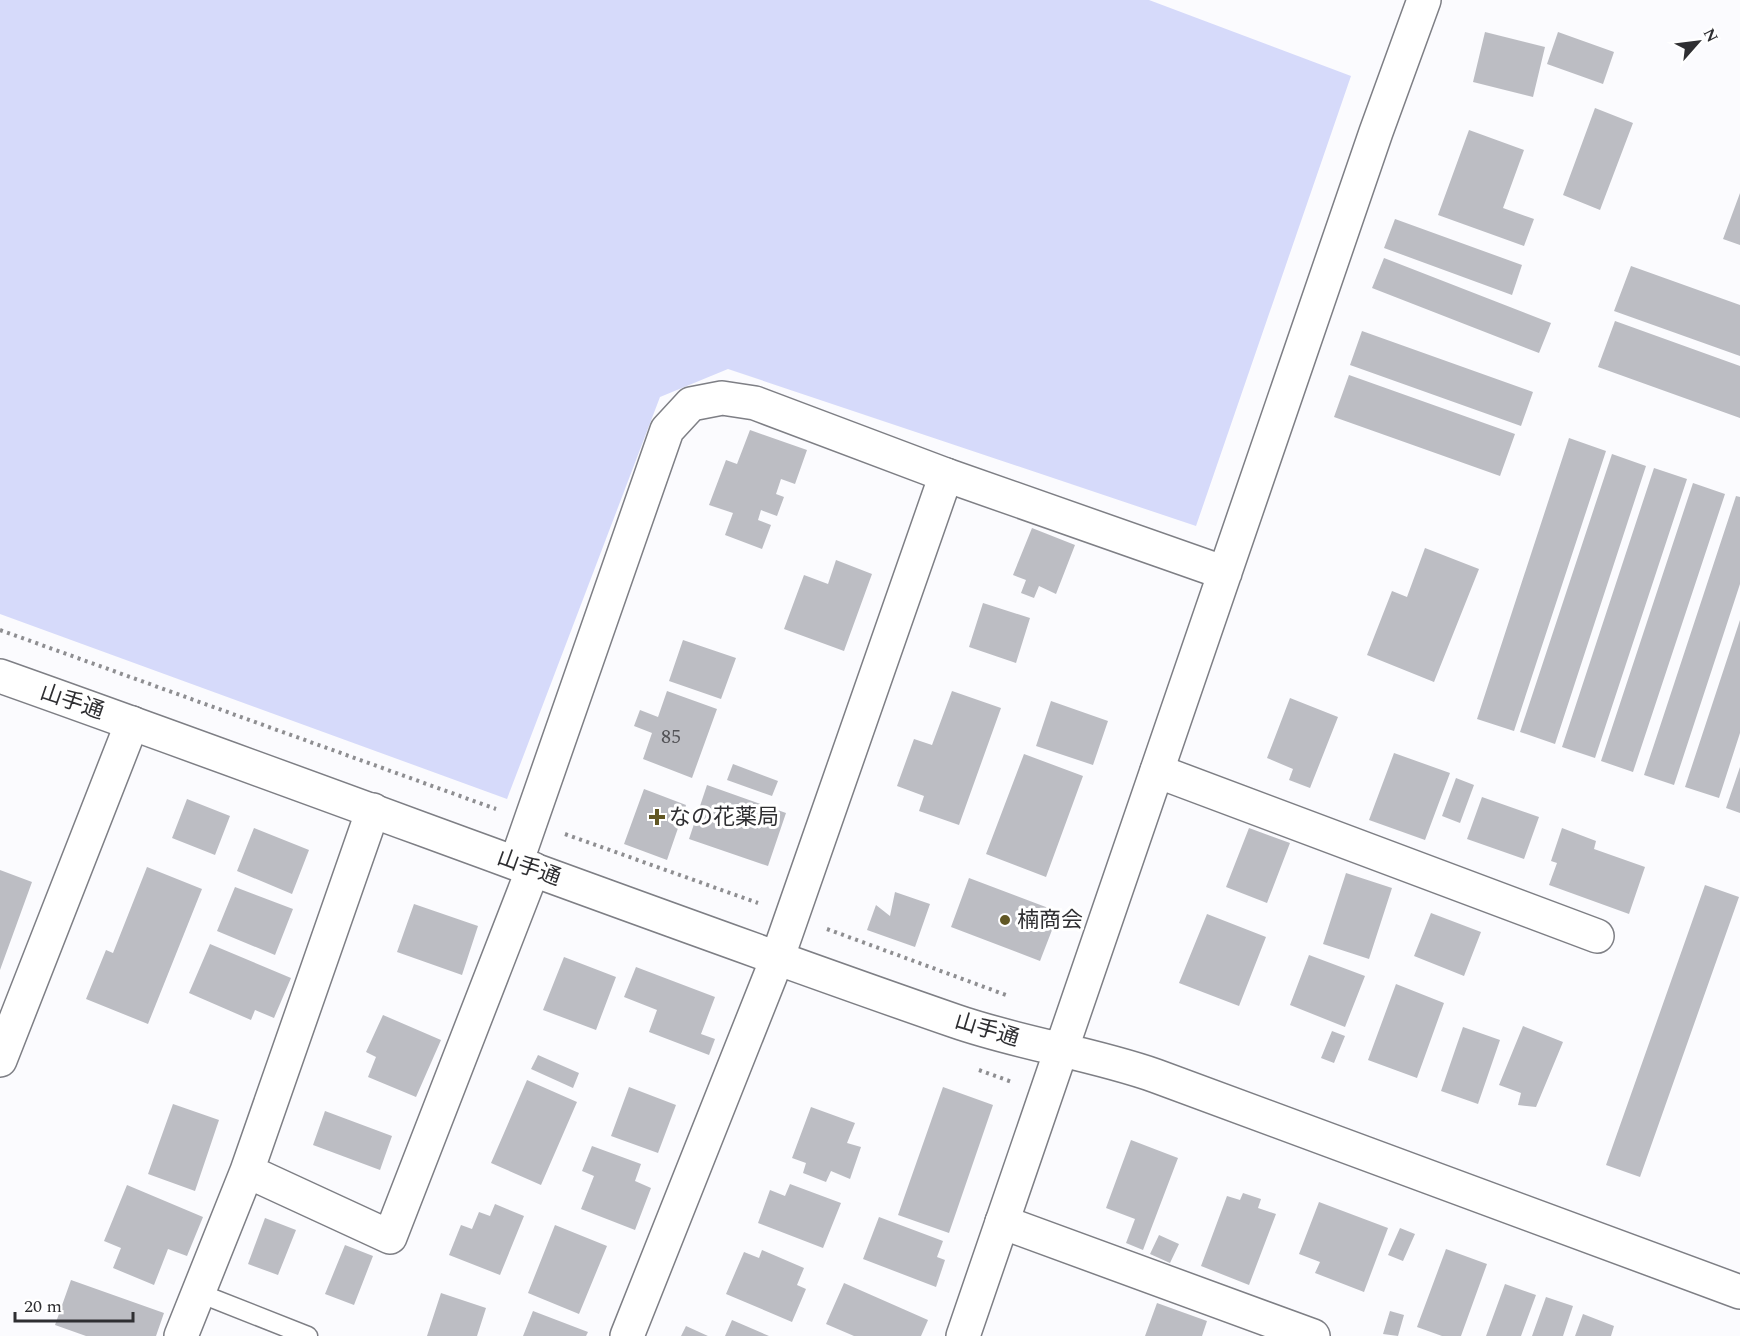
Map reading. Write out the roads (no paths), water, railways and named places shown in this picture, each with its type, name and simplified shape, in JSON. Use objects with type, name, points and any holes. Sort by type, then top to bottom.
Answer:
[{"type":"street","points":[[963,1336],[1424,0]]},
{"type":"street","points":[[247,1171],[390,1236],[525,866],[668,430],[691,404],[722,398],[755,403],[946,474],[1225,573]]},
{"type":"street","points":[[627,1336],[777,959],[946,474]]},
{"type":"street","name":"山手通","points":[[0,676],[777,959],[991,1033],[1129,1067],[1156,1076],[1740,1292]]},
{"type":"street","points":[[0,1060],[132,723]]},
{"type":"street","points":[[1157,771],[1597,936]]},
{"type":"street","points":[[181,1336],[247,1171],[373,810]]},
{"type":"street","points":[[1002,1222],[1313,1336]]},
{"type":"lane","points":[[199,1293],[308,1336]]},
{"type":"place","name":"なの花薬局","points":[[657,817]]},
{"type":"place","name":"楠商会","points":[[1005,920]]}]
